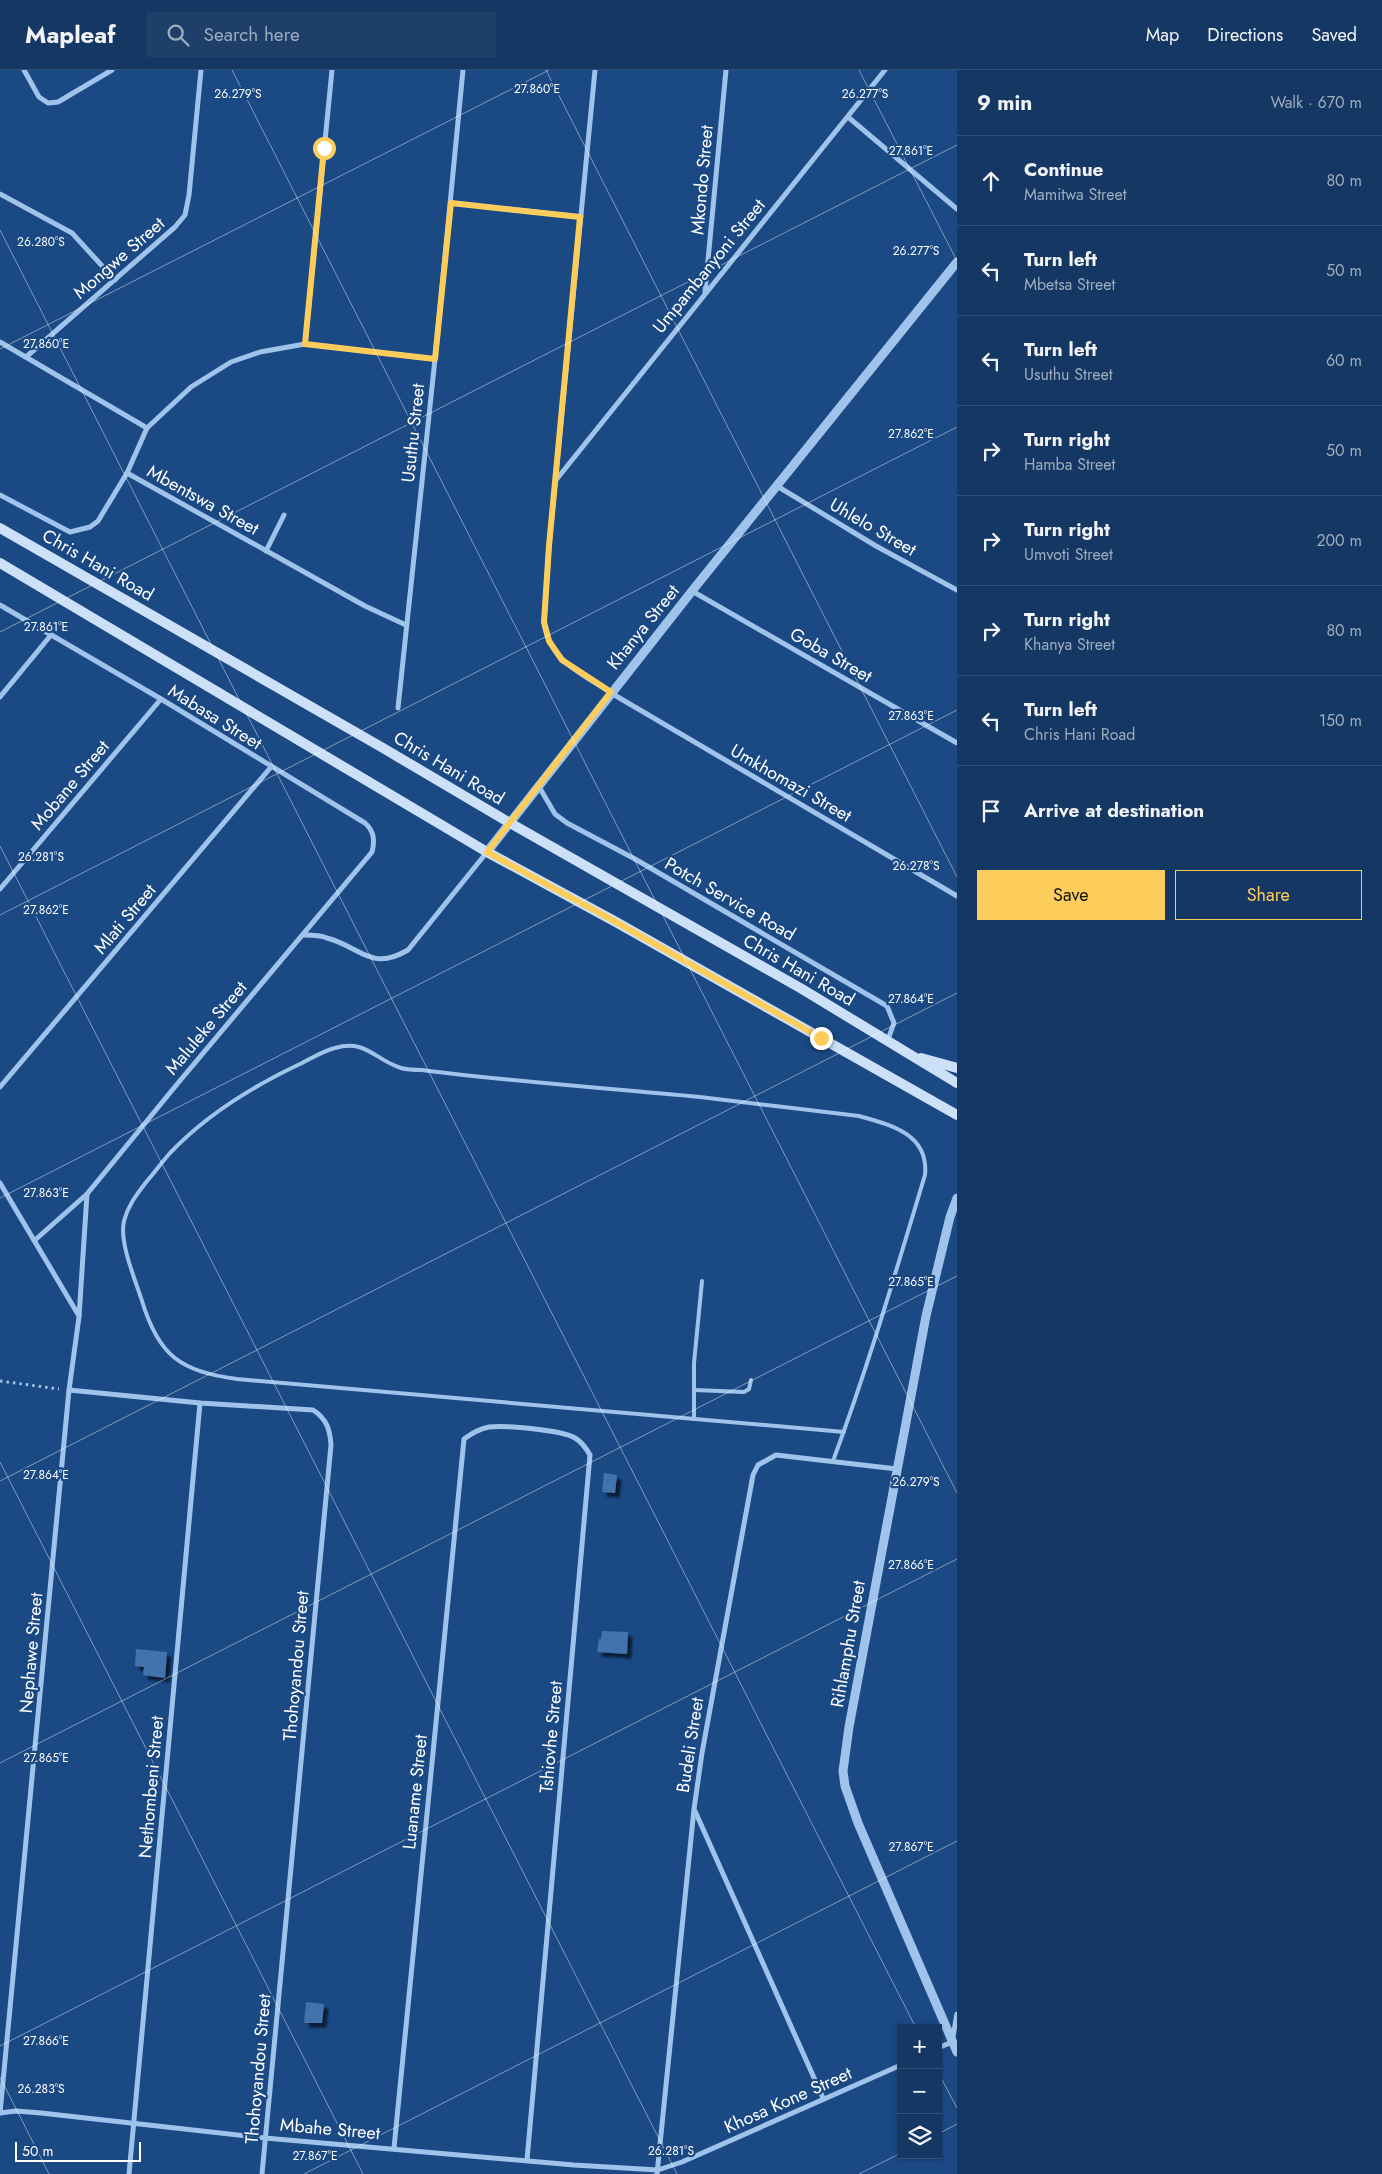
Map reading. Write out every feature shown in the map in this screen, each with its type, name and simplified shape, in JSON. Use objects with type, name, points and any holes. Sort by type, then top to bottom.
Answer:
[{"type":"main road","name":"Chris Hani Road","points":[[0,528],[510,823],[802,989],[906,1054],[957,1083]]},
{"type":"main road","points":[[0,563],[487,852],[625,926],[957,1115]]},
{"type":"main road","points":[[906,1054],[957,1068]]},
{"type":"street","points":[[24,70],[39,97],[48,103],[58,102],[112,70]]},
{"type":"street","name":"Mongwe Street","points":[[26,357],[175,227],[185,215],[189,195],[201,70]]},
{"type":"street","points":[[305,344],[332,70]]},
{"type":"street","name":"Usuthu Street","points":[[398,708],[451,203],[463,70]]},
{"type":"street","name":"Umkhomazi Street","points":[[595,70],[549,546],[545,632],[554,651],[562,660],[611,692],[957,896]]},
{"type":"street","name":"Mkondo Street","points":[[705,293],[726,70]]},
{"type":"street","name":"Umpambanyoni Street","points":[[556,480],[885,70]]},
{"type":"street","points":[[848,117],[957,209]]},
{"type":"street","points":[[0,194],[72,233],[115,280]]},
{"type":"street","points":[[451,203],[580,217]]},
{"type":"street","name":"Khanya Street","points":[[304,934],[328,938],[370,958],[379,960],[399,955],[408,950],[510,823],[611,692],[957,262]]},
{"type":"street","points":[[0,342],[147,428]]},
{"type":"street","points":[[0,495],[70,532],[81,530],[98,521],[127,473],[147,428],[191,387],[231,362],[260,352],[305,344],[435,359]]},
{"type":"street","name":"Mbentswa Street","points":[[127,473],[365,606],[406,625]]},
{"type":"street","name":"Uhlelo Street","points":[[777,486],[876,546],[957,590]]},
{"type":"street","name":"Mbentswa Street","points":[[266,551],[284,515]]},
{"type":"street","name":"Goba Street","points":[[692,591],[957,743]]},
{"type":"street","name":"Mabasa Street","points":[[0,605],[161,699],[365,823]]},
{"type":"street","points":[[0,697],[51,635]]},
{"type":"street","name":"Mobane Street","points":[[0,889],[161,699]]},
{"type":"street","name":"Mlati Street","points":[[0,1088],[271,767]]},
{"type":"street","name":"Potch Service Road","points":[[538,785],[555,814],[567,823],[635,859],[887,1006],[894,1023],[887,1042]]},
{"type":"street","name":"Maluleke Street","points":[[35,1240],[87,1194],[372,852],[374,834],[365,823]]},
{"type":"street","points":[[0,1183],[79,1317]]},
{"type":"street","name":"Nephawe Street","points":[[0,2113],[69,1390],[79,1317],[87,1194]]},
{"type":"street","name":"Rihlamphu Street","points":[[957,1198],[950,1217],[926,1316],[848,1734],[843,1771],[845,1786],[858,1823],[957,2052]]},
{"type":"street","name":"Thohoyandou Street","points":[[69,1390],[313,1410],[327,1423],[331,1445],[262,2174]]},
{"type":"street","name":"Nethombeni Street","points":[[129,2174],[200,1402]]},
{"type":"street","name":"Tshiovhe Street","points":[[464,1439],[478,1430],[496,1426],[564,1433],[582,1443],[590,1455],[527,2160]]},
{"type":"street","name":"Luaname Street","points":[[394,2148],[464,1439]]},
{"type":"street","name":"Budeli Street","points":[[657,2172],[694,1809],[702,1753],[753,1475],[758,1465],[776,1455],[897,1469]]},
{"type":"street","points":[[694,1809],[823,2098]]},
{"type":"street","points":[[942,2046],[952,2042],[957,2014]]},
{"type":"street","name":"Khosa Kone Street","points":[[657,2172],[897,2067]]},
{"type":"street","name":"Mbahe Street","points":[[0,2113],[16,2111],[36,2112],[265,2138],[657,2172]]},
{"type":"lane","points":[[833,1461],[844,1432],[873,1348],[924,1175],[926,1161],[921,1147],[905,1133],[884,1123],[859,1116],[698,1097],[606,1090],[402,1068],[366,1048],[352,1045],[334,1048],[290,1068],[260,1085],[204,1123],[170,1154],[130,1202],[123,1222],[123,1238],[145,1312],[165,1349],[178,1361],[200,1372],[237,1379],[844,1432]]},
{"type":"lane","points":[[694,1418],[694,1363],[702,1281]]},
{"type":"lane","points":[[694,1390],[744,1392],[749,1388],[751,1380]]},
{"type":"path","points":[[0,1381],[69,1390]]},
{"type":"building","points":[[604,1473],[617,1475],[615,1493],[602,1492]]},
{"type":"building","points":[[602,1631],[628,1632],[627,1654],[597,1652]]},
{"type":"building","points":[[136,1649],[167,1652],[165,1678],[143,1675],[144,1667],[135,1666]]},
{"type":"building","points":[[306,2002],[324,2004],[322,2023],[304,2023]]},
{"type":"route","points":[[324,148],[305,344],[435,359],[451,203],[580,217],[549,546],[544,622],[545,632],[549,641],[554,651],[562,660],[611,692],[487,852],[616,922],[821,1038]]}]
